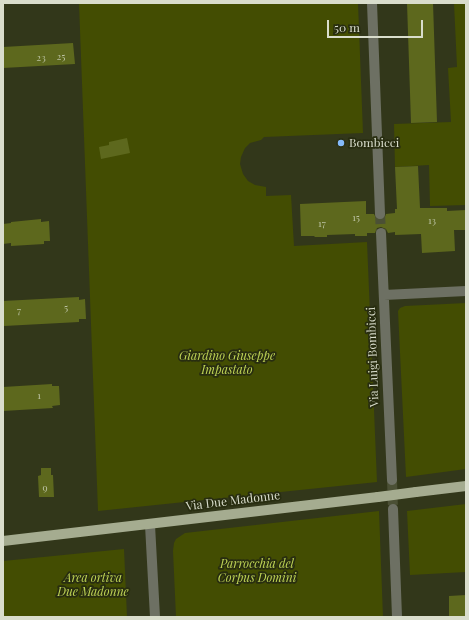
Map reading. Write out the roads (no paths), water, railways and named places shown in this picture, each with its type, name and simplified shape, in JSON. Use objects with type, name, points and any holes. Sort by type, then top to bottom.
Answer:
[{"type":"main road","name":"Via Due Madonne","points":[[3,542],[466,486]]},
{"type":"street","points":[[372,3],[380,214]]},
{"type":"street","name":"Via Luigi Bombicci","points":[[381,233],[392,480]]},
{"type":"street","points":[[384,295],[466,292]]},
{"type":"street","points":[[393,509],[397,617]]},
{"type":"street","points":[[150,525],[155,617]]},
{"type":"tunnel","points":[[380,214],[381,233]]},
{"type":"tunnel","points":[[392,480],[393,509]]},
{"type":"place","name":"Bombicci","points":[[341,143]]},
{"type":"park label","name":"Giardino Giuseppe Impastato","points":[[227,363]]},
{"type":"park label","name":"Parrocchia del Corpus Domini","points":[[257,571]]},
{"type":"park label","name":"Area ortiva Due Madonne","points":[[93,585]]}]
